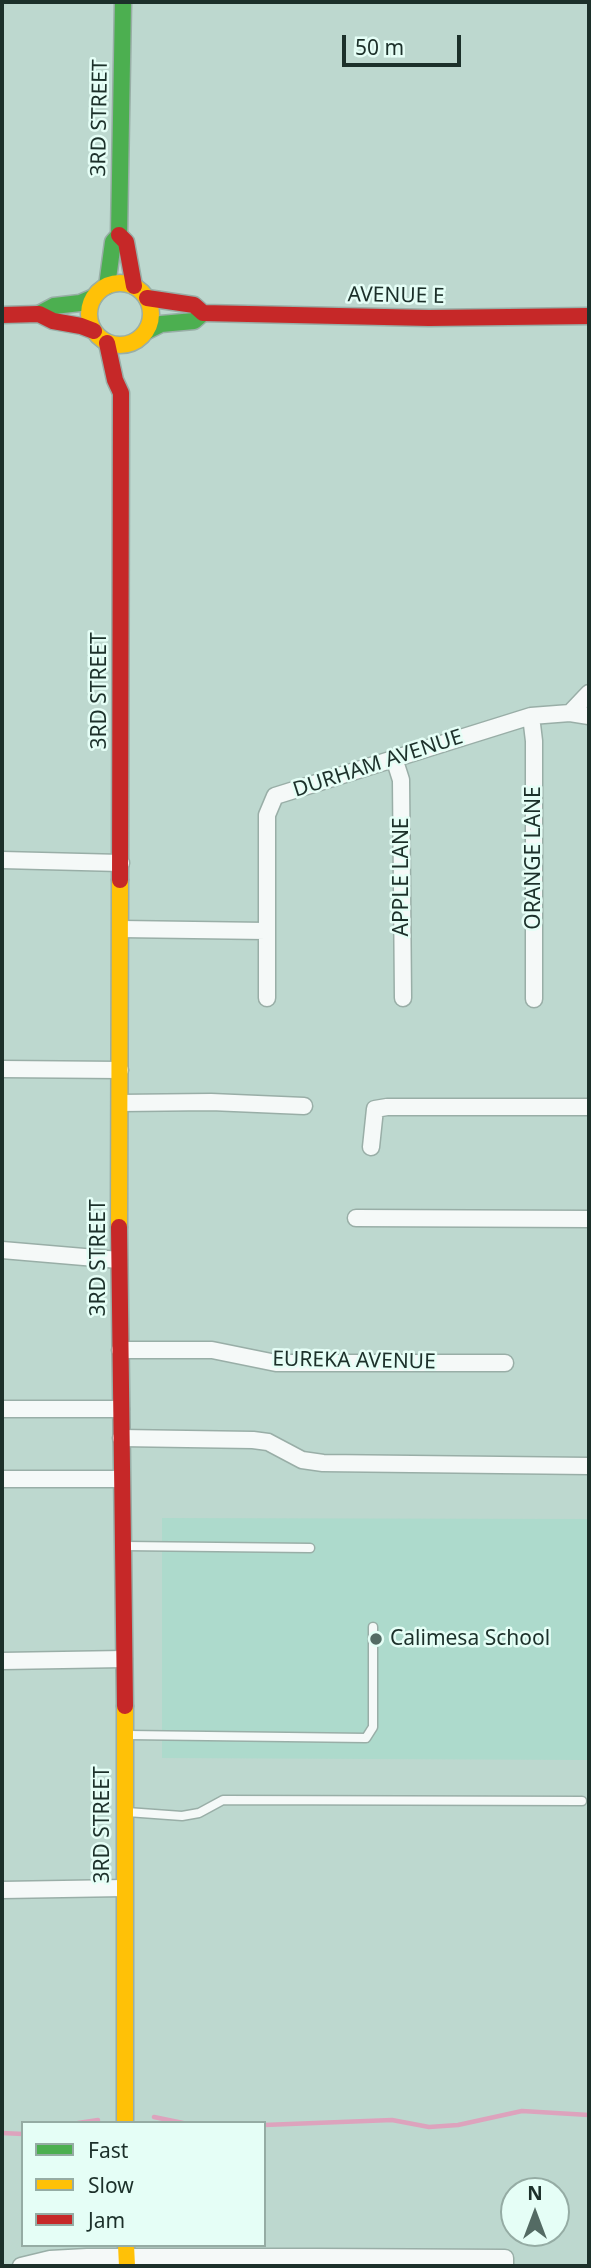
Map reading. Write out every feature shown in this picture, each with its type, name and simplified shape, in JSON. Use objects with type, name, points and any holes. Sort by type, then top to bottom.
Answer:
[{"type":"street","name":"3RD STREET","points":[[107,286],[113,242],[119,235],[123,2]]},
{"type":"street","name":"3RD STREET","points":[[119,235],[126,242],[134,286]]},
{"type":"street","points":[[2,315],[38,314],[54,306],[80,303],[116,283],[134,286],[147,298],[152,314],[147,331],[133,343],[116,345],[107,343],[94,331],[53,321],[38,314]]},
{"type":"street","points":[[94,297],[89,314],[94,331]]},
{"type":"street","name":"AVENUE E","points":[[147,298],[194,305],[203,313],[429,318],[589,316]]},
{"type":"street","name":"AVENUE E","points":[[147,331],[161,324],[194,321],[203,313]]},
{"type":"street","name":"3RD STREET","points":[[107,343],[115,380],[121,393],[119,1260],[125,1735],[125,2121]]},
{"type":"street","name":"3RD STREET","points":[[121,393],[128,380],[133,343]]},
{"type":"street","points":[[570,713],[589,693]]},
{"type":"street","name":"DURHAM AVENUE","points":[[267,998],[267,815],[275,796],[531,716],[570,713],[589,716]]},
{"type":"street","name":"ORANGE LANE","points":[[531,716],[534,741],[534,999]]},
{"type":"street","name":"APPLE LANE","points":[[394,758],[401,780],[403,998]]},
{"type":"street","points":[[2,860],[121,863]]},
{"type":"street","points":[[121,929],[266,931]]},
{"type":"street","points":[[2,1069],[120,1070]]},
{"type":"street","points":[[120,1103],[211,1102],[304,1106]]},
{"type":"street","points":[[371,1147],[375,1109],[589,1107]]},
{"type":"street","points":[[356,1218],[589,1219]]},
{"type":"street","points":[[2,1250],[119,1260]]},
{"type":"street","name":"EUREKA AVENUE","points":[[120,1350],[212,1350],[276,1363],[505,1363]]},
{"type":"street","points":[[2,1409],[121,1409]]},
{"type":"street","points":[[121,1438],[253,1440],[268,1442],[302,1460],[323,1463],[589,1466]]},
{"type":"street","points":[[2,1479],[121,1479]]},
{"type":"street","points":[[2,1661],[124,1659]]},
{"type":"street","points":[[2,1890],[124,1888]]},
{"type":"street","points":[[21,2266],[50,2259],[127,2257],[505,2262]]},
{"type":"lane","points":[[121,1546],[310,1548]]},
{"type":"lane","points":[[125,1735],[366,1738],[373,1727],[373,1627]]},
{"type":"lane","points":[[124,1812],[182,1816],[199,1813],[223,1800],[582,1801]]},
{"type":"shaded area","name":"Calimesa School","points":[[162,1518],[589,1519],[589,1760],[162,1758]]},
{"type":"waterway","points":[[266,2125],[392,2120],[429,2127],[458,2125],[522,2111],[589,2115]]},
{"type":"waterway","points":[[154,2117],[173,2121]]},
{"type":"waterway","points":[[91,2121],[98,2120]]},
{"type":"waterway","points":[[2,2133],[21,2134]]},
{"type":"traffic: fast","points":[[107,286],[113,242],[119,235],[123,2]]},
{"type":"traffic: fast","points":[[39,314],[54,306],[80,303],[94,297]]},
{"type":"traffic: fast","points":[[147,331],[161,324],[194,321],[203,313]]},
{"type":"traffic: slow","points":[[114,283],[126,283],[142,292],[149,302],[151,314],[149,326],[142,336],[126,345],[114,345],[103,340],[94,331],[89,320],[89,308],[94,297],[103,288],[114,283]]},
{"type":"traffic: slow","points":[[119,1227],[120,880]]},
{"type":"traffic: slow","points":[[125,1706],[125,2121]]},
{"type":"traffic: slow","points":[[126,2247],[127,2266]]},
{"type":"traffic: jam","points":[[119,235],[126,242],[134,286]]},
{"type":"traffic: jam","points":[[147,298],[194,305],[203,313],[429,318],[589,316]]},
{"type":"traffic: jam","points":[[2,315],[39,314],[53,321],[94,331]]},
{"type":"traffic: jam","points":[[107,343],[115,380],[121,393],[120,880]]},
{"type":"traffic: jam","points":[[119,1227],[125,1706]]},
{"type":"place","name":"Calimesa School","points":[[376,1639]]}]
